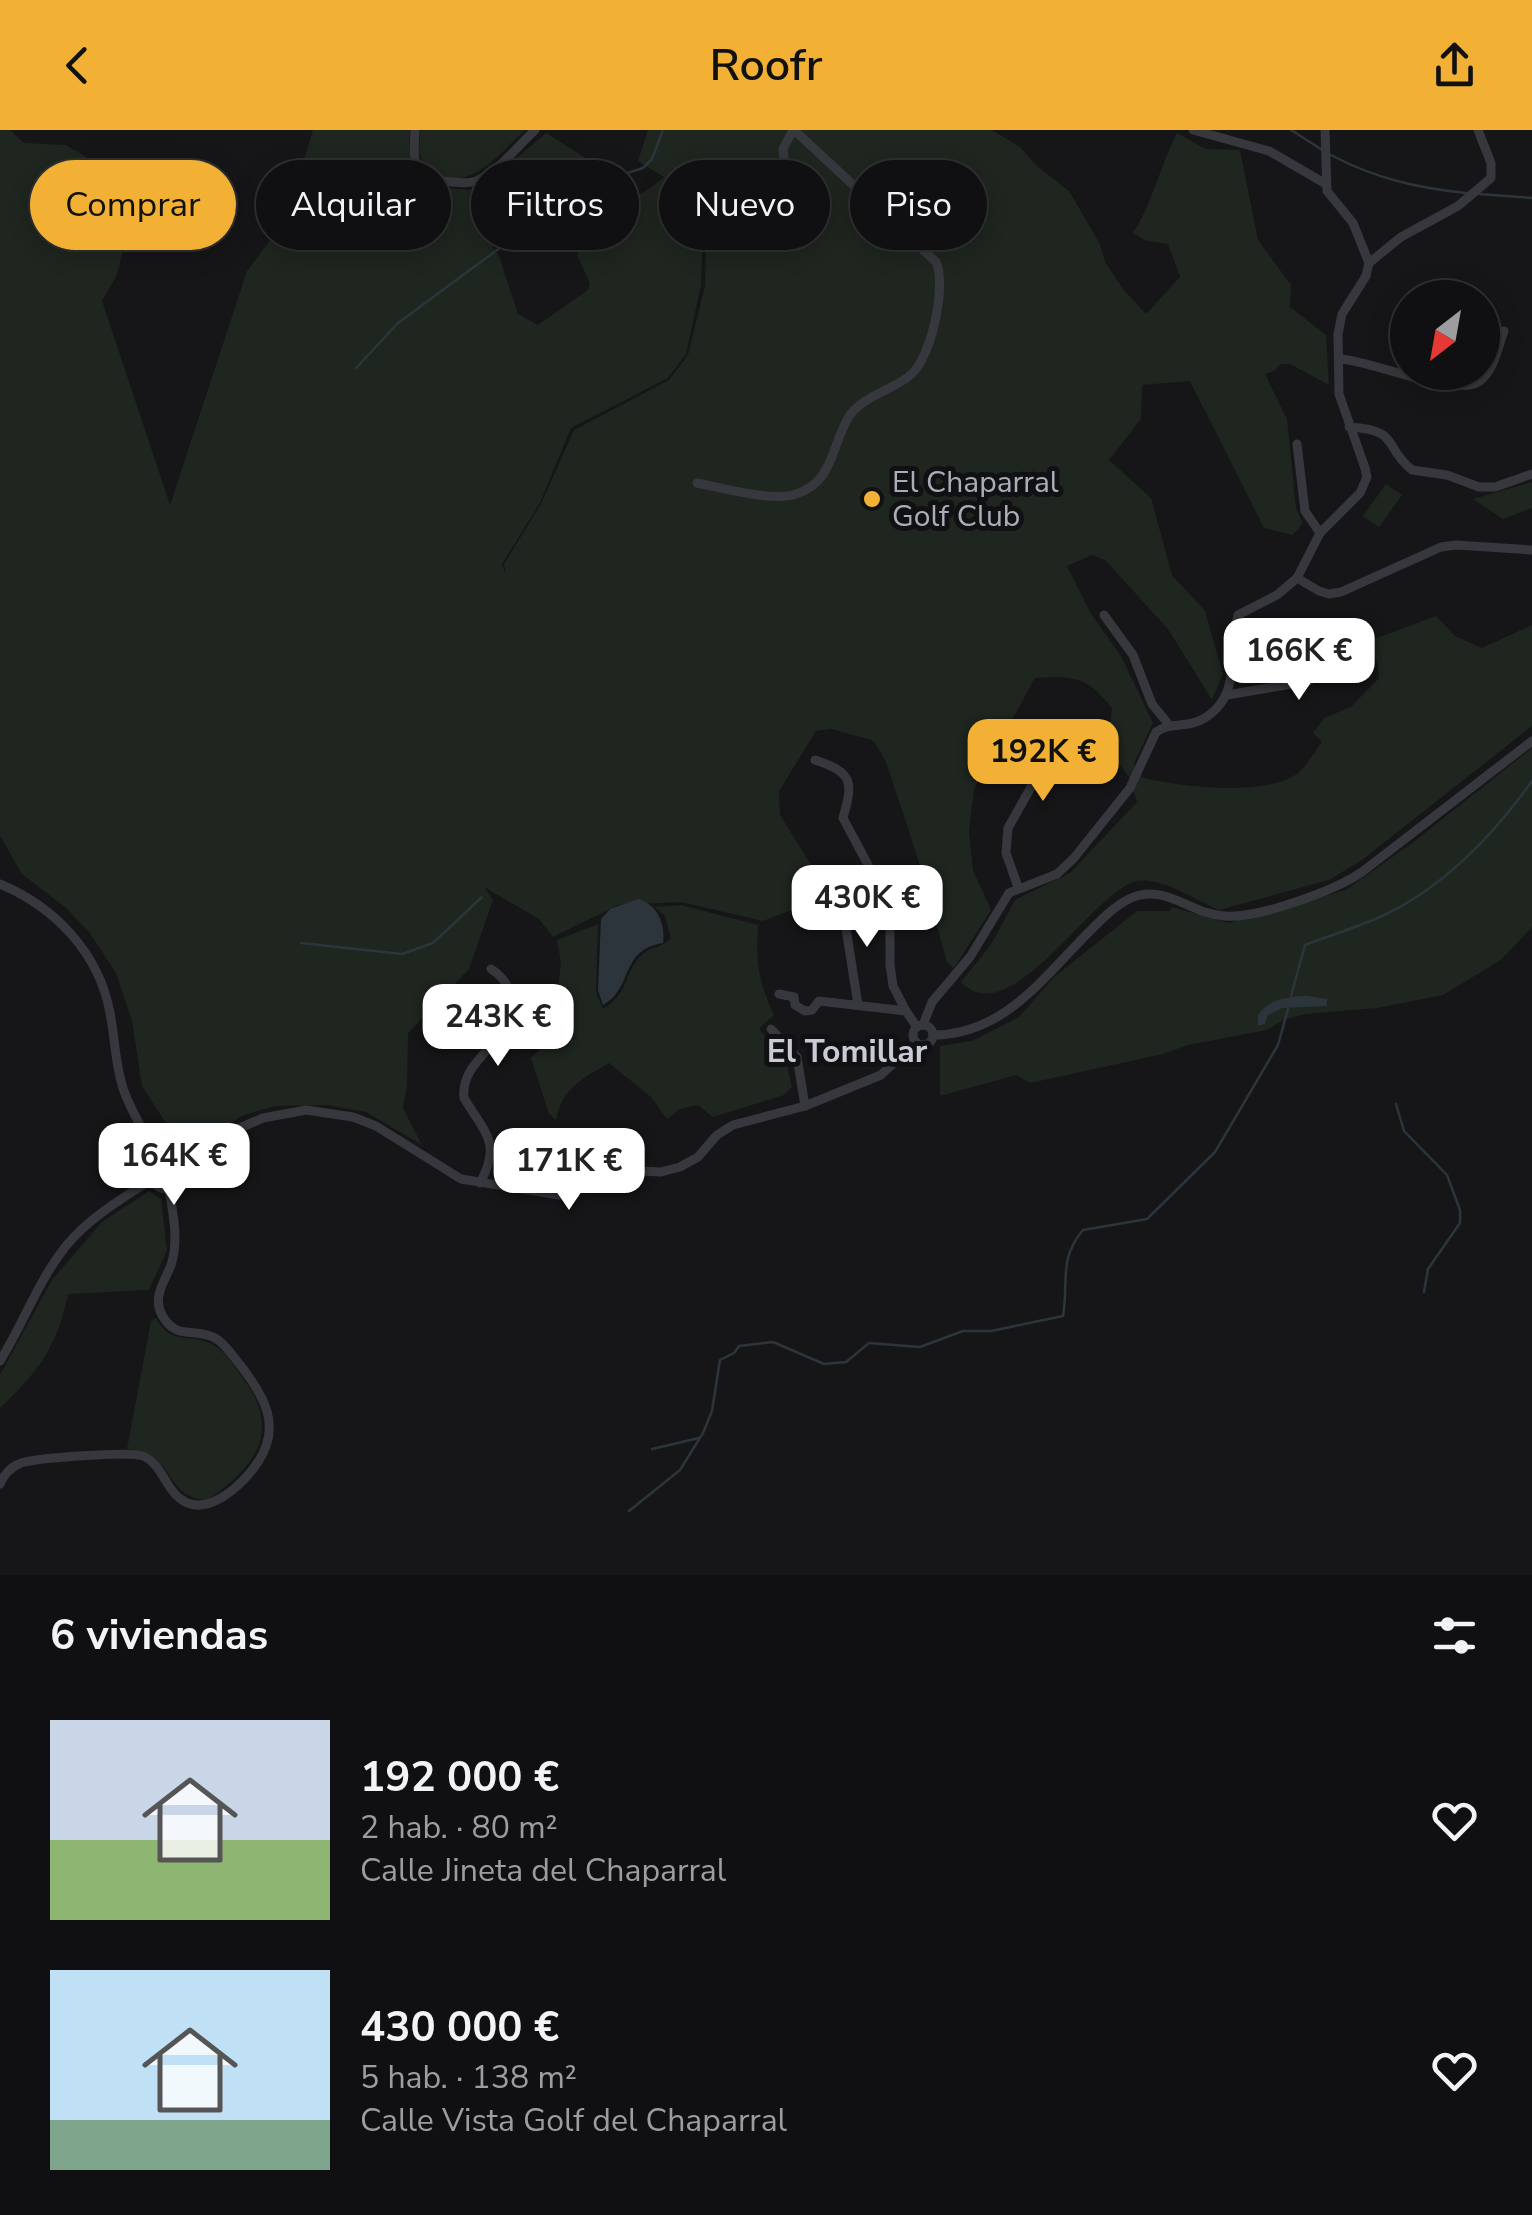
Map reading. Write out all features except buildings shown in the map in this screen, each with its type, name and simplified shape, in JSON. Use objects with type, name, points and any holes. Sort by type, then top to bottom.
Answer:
[{"type":"street","points":[[415,130],[414,152],[419,173],[425,179],[457,183],[484,177],[535,130]]},
{"type":"street","points":[[697,483],[774,496],[807,489],[829,468],[852,412],[916,371],[928,347],[941,288],[936,262],[793,130],[783,148],[784,160]]},
{"type":"street","points":[[1192,130],[1270,150],[1326,184]]},
{"type":"street","points":[[916,1042],[913,1034],[932,1002],[970,957],[1010,894],[1047,879],[1074,858],[1130,788],[1152,738],[1164,727],[1202,720],[1227,695],[1238,615],[1277,595],[1297,578],[1320,533],[1364,486],[1365,468],[1339,394],[1339,323],[1366,276],[1368,263],[1353,224],[1331,200],[1326,184],[1325,130]]},
{"type":"street","points":[[1368,263],[1401,237],[1458,206],[1491,178],[1491,163],[1478,130]]},
{"type":"street","points":[[1500,341],[1504,330]]},
{"type":"street","points":[[1339,358],[1390,369]]},
{"type":"street","points":[[1349,427],[1375,430],[1388,437],[1412,470],[1447,475],[1467,485],[1494,487],[1532,474]]},
{"type":"street","points":[[1297,444],[1305,510],[1320,533]]},
{"type":"street","points":[[1297,578],[1329,594],[1441,547],[1532,550]]},
{"type":"street","points":[[1104,615],[1133,654],[1152,704],[1170,726]]},
{"type":"street","points":[[1227,695],[1309,681],[1318,675],[1320,654]]},
{"type":"street","points":[[1018,888],[1006,853],[1008,828],[1066,724]]},
{"type":"street","points":[[916,1042],[925,1045],[933,1035],[972,1030],[1000,1018],[1102,920],[1133,898],[1161,894],[1212,914],[1232,916],[1340,885],[1532,741]]},
{"type":"street","points":[[815,760],[838,770],[850,783],[852,790],[843,818],[890,906],[893,986],[906,1011],[920,1026],[931,1029],[933,1035]]},
{"type":"street","points":[[0,884],[44,908],[90,960],[104,990],[123,1089],[158,1156]]},
{"type":"street","points":[[840,906],[858,1005]]},
{"type":"street","points":[[480,1183],[492,1158],[492,1148],[462,1090],[468,1074],[507,1027],[513,1008],[508,986],[491,970]]},
{"type":"street","points":[[778,994],[794,997],[795,1005],[805,1011],[812,1010],[820,1001],[906,1011]]},
{"type":"street","points":[[771,1030],[797,1057],[805,1106]]},
{"type":"street","points":[[181,1162],[228,1133],[263,1118],[306,1110],[352,1117],[376,1126],[450,1174],[480,1183],[559,1195],[615,1170],[661,1172],[689,1163],[716,1135],[733,1125],[805,1106],[882,1075],[916,1042]]},
{"type":"street","points":[[168,1154],[181,1162],[182,1179],[169,1189],[158,1187],[151,1180],[149,1169],[158,1156],[168,1154]]},
{"type":"street","points":[[0,1361],[66,1246],[89,1222],[151,1180]]},
{"type":"street","points":[[0,1484],[8,1471],[25,1462],[135,1454],[154,1464],[183,1501],[207,1504],[234,1489],[259,1460],[267,1442],[270,1418],[260,1390],[222,1343],[213,1336],[186,1334],[173,1328],[163,1318],[159,1306],[159,1292],[172,1262],[175,1242],[169,1189]]},
{"type":"shaded area","name":"El Chaparral Golf Club","points":[[0,130],[10,130],[24,143],[66,145],[92,160],[30,160],[30,250],[123,250],[117,275],[102,301],[170,505],[247,271],[263,250],[451,250],[451,188],[471,190],[471,250],[495,250],[518,314],[538,325],[588,290],[590,283],[577,255],[580,250],[639,250],[639,195],[659,181],[659,250],[702,250],[701,285],[686,354],[668,378],[571,428],[540,503],[502,564],[506,575],[504,564],[541,504],[574,430],[669,380],[688,355],[705,286],[706,250],[830,250],[830,160],[659,160],[659,174],[638,160],[648,130],[992,130],[1020,147],[1069,191],[1100,244],[1105,262],[1146,314],[1180,277],[1168,244],[1147,241],[1133,233],[1177,133],[1206,149],[1240,150],[1258,240],[1291,285],[1290,307],[1326,335],[1329,385],[1290,364],[1281,364],[1265,374],[1287,419],[1296,508],[1303,523],[1293,535],[1264,528],[1190,381],[1142,385],[1141,419],[1109,460],[1151,498],[1172,575],[1205,611],[1223,674],[1212,700],[1168,629],[1105,560],[1092,555],[1067,566],[1091,614],[1121,656],[1153,723],[1134,763],[1141,777],[1220,788],[1282,781],[1297,774],[1322,742],[1313,733],[1324,718],[1351,707],[1379,678],[1369,641],[1436,616],[1455,636],[1482,648],[1532,625],[1532,726],[1362,860],[1329,880],[1219,910],[1165,885],[1133,882],[1115,893],[1025,977],[1002,990],[980,993],[961,982],[992,943],[1015,900],[1070,873],[1137,802],[1129,777],[1107,748],[1112,709],[1095,690],[1079,680],[1035,678],[974,789],[969,831],[973,870],[991,910],[954,968],[947,963],[913,844],[882,755],[872,740],[831,729],[816,731],[779,791],[780,815],[830,895],[763,921],[681,902],[618,905],[553,937],[539,919],[484,887],[493,900],[469,969],[408,1033],[403,1108],[422,1145],[366,1112],[327,1105],[275,1106],[244,1115],[189,1146],[180,1145],[142,1086],[132,1021],[116,973],[89,932],[66,908],[22,874],[0,836]]},
{"type":"shaded area","name":"El Chaparral Golf Club","points":[[313,130],[410,130],[411,160],[304,160]]},
{"type":"shaded area","points":[[420,130],[525,130],[493,160],[471,160],[471,175],[455,179],[451,179],[451,160],[421,160]]},
{"type":"shaded area","name":"El Chaparral Golf Club","points":[[546,133],[589,160],[514,160]]},
{"type":"shaded area","points":[[1532,482],[1532,508],[1503,519],[1473,499]]},
{"type":"shaded area","points":[[1386,484],[1402,495],[1379,527],[1363,516]]},
{"type":"shaded area","points":[[1532,748],[1532,927],[1501,960],[1443,995],[1377,1008],[1305,1014],[1283,1020],[1267,1030],[1188,1045],[1163,1054],[1030,1083],[1016,1075],[940,1096],[940,1046],[972,1041],[1019,1017],[1054,977],[1137,911],[1170,911],[1172,907],[1229,923],[1346,890]]},
{"type":"shaded area","points":[[638,899],[659,916],[663,943],[639,953],[613,998],[603,1005],[598,990],[601,919],[610,909]]},
{"type":"shaded area","points":[[681,905],[758,925],[759,971],[774,1015],[759,1029],[785,1057],[792,1087],[784,1095],[713,1117],[698,1105],[680,1109],[667,1119],[651,1097],[609,1063],[569,1092],[556,1120],[549,1114],[531,1058],[552,1037],[561,963],[557,940],[598,924],[596,992],[603,1009],[618,996],[642,955],[671,938],[665,916],[655,907]]},
{"type":"shaded area","points":[[1308,996],[1327,999],[1327,1006],[1282,1008],[1258,1026],[1258,1015],[1273,1002]]},
{"type":"shaded area","points":[[149,1191],[161,1199],[167,1250],[149,1290],[68,1294],[52,1344],[26,1382],[0,1408],[0,1375],[52,1280],[102,1222]]},
{"type":"shaded area","points":[[156,1318],[174,1336],[202,1340],[220,1349],[254,1396],[261,1414],[262,1431],[251,1460],[208,1500],[183,1492],[156,1459],[127,1449],[151,1321]]},
{"type":"waterway","points":[[356,368],[398,323],[581,188],[643,168],[652,159],[663,130]]},
{"type":"waterway","points":[[1291,130],[1324,151]]},
{"type":"waterway","points":[[1331,155],[1396,181],[1466,193]]},
{"type":"waterway","points":[[1479,194],[1532,198]]},
{"type":"waterway","points":[[1291,996],[1305,945],[1374,919],[1427,890],[1484,839],[1532,781]]},
{"type":"waterway","points":[[301,943],[402,954],[433,943],[482,897]]},
{"type":"waterway","points":[[629,1511],[680,1470],[712,1411],[720,1360],[739,1346],[773,1342],[824,1364],[846,1362],[869,1343],[920,1347],[963,1331],[991,1331],[1063,1316],[1067,1261],[1083,1230],[1147,1219],[1215,1152],[1278,1045],[1288,1009]]},
{"type":"waterway","points":[[1396,1104],[1404,1131],[1447,1175],[1460,1210],[1460,1223],[1428,1269],[1424,1292]]},
{"type":"waterway","points":[[652,1449],[699,1438]]},
{"type":"place","name":"El Chaparral Golf Club","points":[[872,499]]},
{"type":"district","name":"El Tomillar","points":[[847,1051]]}]
